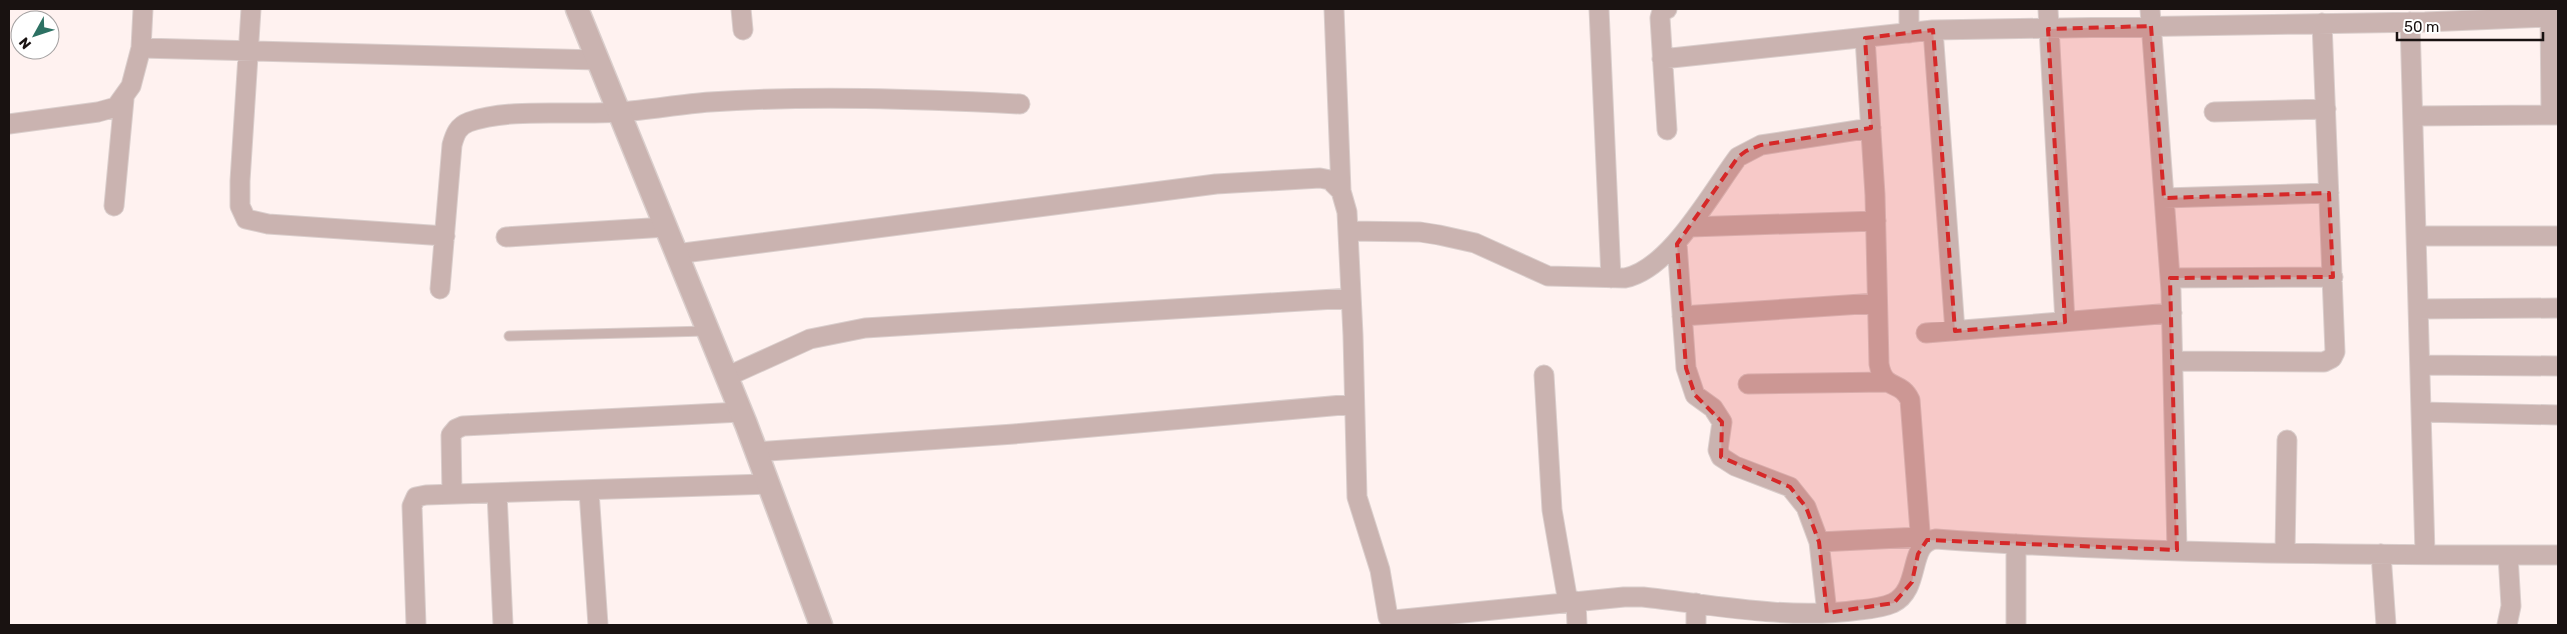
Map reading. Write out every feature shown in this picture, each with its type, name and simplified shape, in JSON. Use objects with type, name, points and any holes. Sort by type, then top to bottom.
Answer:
[{"type":"street","points":[[114,206],[124,99],[131,86],[141,48],[143,9]]},
{"type":"street","points":[[251,9],[240,181],[240,206],[246,219],[268,224],[444,236]]},
{"type":"street","points":[[577,9],[756,452],[821,625]]},
{"type":"street","points":[[741,9],[742,30]]},
{"type":"street","points":[[1334,9],[1340,192],[1347,212],[1348,231],[1357,496],[1380,570],[1388,621],[1471,618],[1572,602],[1643,597],[1768,612],[1803,619],[1827,613],[1880,616],[1904,594],[1912,582],[1921,541],[1910,400],[1906,391],[1881,377],[1879,364],[1876,221],[1865,38]]},
{"type":"street","points":[[1599,9],[1611,278]]},
{"type":"street","points":[[1667,9],[1662,11],[1660,18],[1667,130]]},
{"type":"street","points":[[1908,33],[1909,9]]},
{"type":"street","points":[[2048,9],[2065,322]]},
{"type":"street","points":[[1662,58],[1933,30],[2048,29],[2150,17],[2234,17],[2322,23],[2410,22],[2550,13],[2555,115],[2413,116]]},
{"type":"street","points":[[2150,17],[2172,312],[2178,550]]},
{"type":"street","points":[[2410,22],[2425,554]]},
{"type":"street","points":[[2173,361],[2324,362],[2332,358],[2335,352],[2322,23]]},
{"type":"street","points":[[1933,30],[1955,331]]},
{"type":"street","points":[[141,48],[598,60]]},
{"type":"street","points":[[9,124],[110,110],[124,99]]},
{"type":"street","points":[[440,289],[452,145],[459,128],[480,119],[515,115],[619,112],[709,102],[787,99],[919,99],[1020,104]]},
{"type":"street","points":[[2214,112],[2326,109]]},
{"type":"street","points":[[1348,231],[1420,232],[1440,235],[1475,243],[1548,276],[1611,278],[1636,276],[1677,244],[1738,157],[1746,151],[1761,145],[1871,128]]},
{"type":"street","points":[[676,254],[1216,184],[1320,178],[1330,180],[1340,192]]},
{"type":"street","points":[[2164,198],[2329,193]]},
{"type":"street","points":[[1690,227],[1876,221]]},
{"type":"street","points":[[506,237],[666,227]]},
{"type":"street","points":[[2416,236],[2558,236]]},
{"type":"street","points":[[1677,244],[1686,368],[1690,388],[1695,396],[1718,415],[1722,422],[1718,450],[1721,457],[1735,466],[1790,487],[1806,507],[1819,542],[1827,613]]},
{"type":"street","points":[[2170,278],[2333,276]]},
{"type":"street","points":[[726,377],[810,339],[864,328],[1351,298]]},
{"type":"street","points":[[1682,316],[1877,303]]},
{"type":"street","points":[[2418,309],[2558,308]]},
{"type":"street","points":[[1926,333],[2172,312]]},
{"type":"street","points":[[2420,364],[2558,366]]},
{"type":"street","points":[[1544,375],[1552,510],[1577,625]]},
{"type":"street","points":[[1748,384],[1887,382]]},
{"type":"street","points":[[756,452],[1014,434],[1354,404]]},
{"type":"street","points":[[452,494],[451,434],[463,426],[740,412]]},
{"type":"street","points":[[2421,412],[2558,415]]},
{"type":"street","points":[[2285,552],[2287,440]]},
{"type":"street","points":[[416,625],[412,506],[416,497],[426,494],[589,491],[768,484]]},
{"type":"street","points":[[589,491],[598,625]]},
{"type":"street","points":[[497,493],[503,625]]},
{"type":"street","points":[[1819,542],[1936,540],[2178,550],[2558,555]]},
{"type":"street","points":[[2016,544],[2016,625]]},
{"type":"street","points":[[2381,554],[2386,625]]},
{"type":"street","points":[[2507,625],[2510,606],[2508,555]]},
{"type":"street","points":[[1696,603],[1696,625]]},
{"type":"lane","points":[[509,336],[708,331]]},
{"type":"highlighted area","points":[[2151,26],[2164,198],[2329,193],[2333,277],[2170,278],[2177,550],[1927,540],[1918,554],[1912,582],[1894,603],[1827,613],[1819,542],[1806,507],[1790,487],[1721,457],[1722,422],[1695,395],[1686,368],[1677,244],[1738,157],[1746,151],[1761,145],[1871,128],[1865,38],[1933,30],[1955,331],[2065,322],[2048,29]]}]
